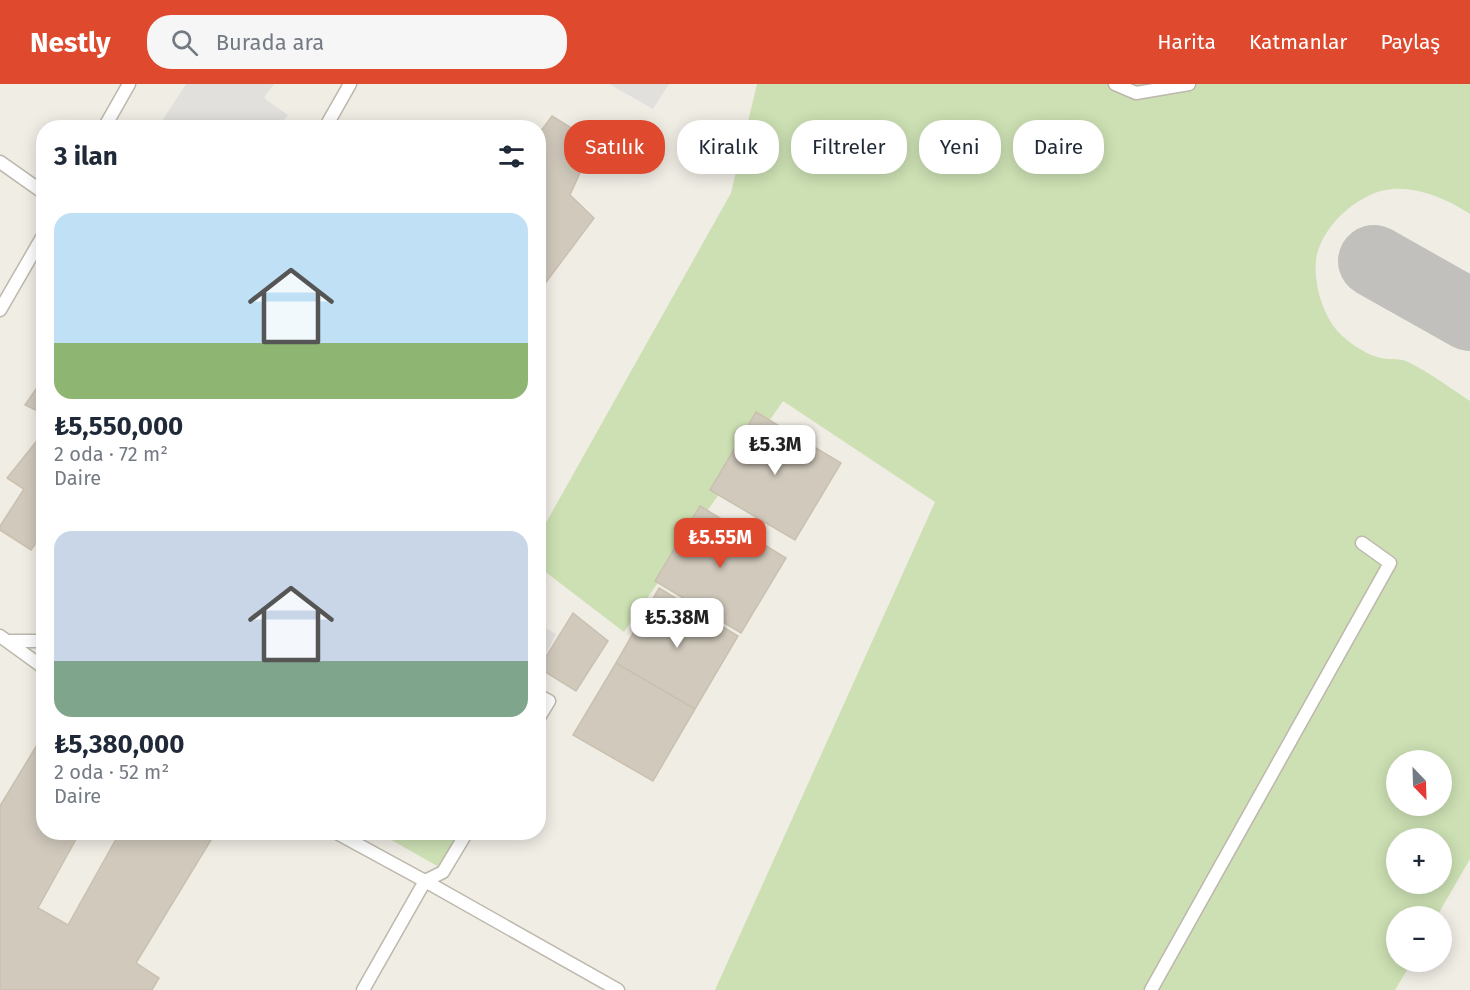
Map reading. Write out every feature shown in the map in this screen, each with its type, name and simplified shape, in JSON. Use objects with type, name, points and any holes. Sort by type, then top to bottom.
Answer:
[{"type":"lane","points":[[109,120],[129,84]]},
{"type":"lane","points":[[330,120],[350,84]]},
{"type":"lane","points":[[1115,84],[1136,93],[1189,84]]},
{"type":"lane","points":[[0,162],[36,187]]},
{"type":"lane","points":[[0,310],[36,248]]},
{"type":"lane","points":[[1151,990],[1390,563],[1362,543]]},
{"type":"lane","points":[[3,639],[36,641]]},
{"type":"lane","points":[[3,639],[36,662]]},
{"type":"lane","points":[[352,840],[618,990]]},
{"type":"lane","points":[[363,990],[425,881],[443,872],[462,840]]},
{"type":"green space","points":[[757,84],[1470,84],[1470,214],[1443,199],[1423,192],[1403,189],[1381,191],[1357,202],[1336,220],[1321,242],[1316,263],[1317,283],[1322,303],[1330,321],[1344,337],[1375,356],[1408,362],[1470,401],[1470,859],[1452,890],[1452,828],[1386,828],[1386,894],[1450,894],[1443,906],[1386,906],[1386,972],[1406,972],[1395,990],[715,990],[935,502],[783,401],[624,632],[546,572],[546,523],[731,193],[736,174],[779,174],[779,120],[748,120]]},
{"type":"green space","points":[[391,840],[455,840],[439,867]]},
{"type":"shaded area","points":[[186,84],[274,84],[264,98],[288,115],[284,120],[163,120]]},
{"type":"shaded area","points":[[609,84],[669,84],[653,109]]},
{"type":"shaded area","points":[[546,628],[556,634],[546,654]]},
{"type":"building","points":[[552,116],[564,123],[564,174],[580,174],[570,195],[594,218],[546,282],[546,124]]},
{"type":"building","points":[[36,389],[36,410],[25,405]]},
{"type":"building","points":[[756,412],[841,463],[795,540],[710,490]]},
{"type":"building","points":[[36,442],[36,543],[31,550],[0,530],[0,526],[24,489],[7,478]]},
{"type":"building","points":[[700,506],[786,558],[741,633],[655,581]]},
{"type":"building","points":[[659,588],[738,636],[695,709],[616,663]]},
{"type":"building","points":[[573,613],[608,641],[576,691],[546,672],[546,657]]},
{"type":"building","points":[[616,663],[695,709],[653,781],[573,735]]},
{"type":"building","points":[[36,747],[36,840],[76,840],[38,908],[68,925],[116,840],[211,840],[136,963],[159,978],[152,990],[0,990],[0,806]]},
{"type":"taxiway","points":[[1374,261],[1470,315]]}]
